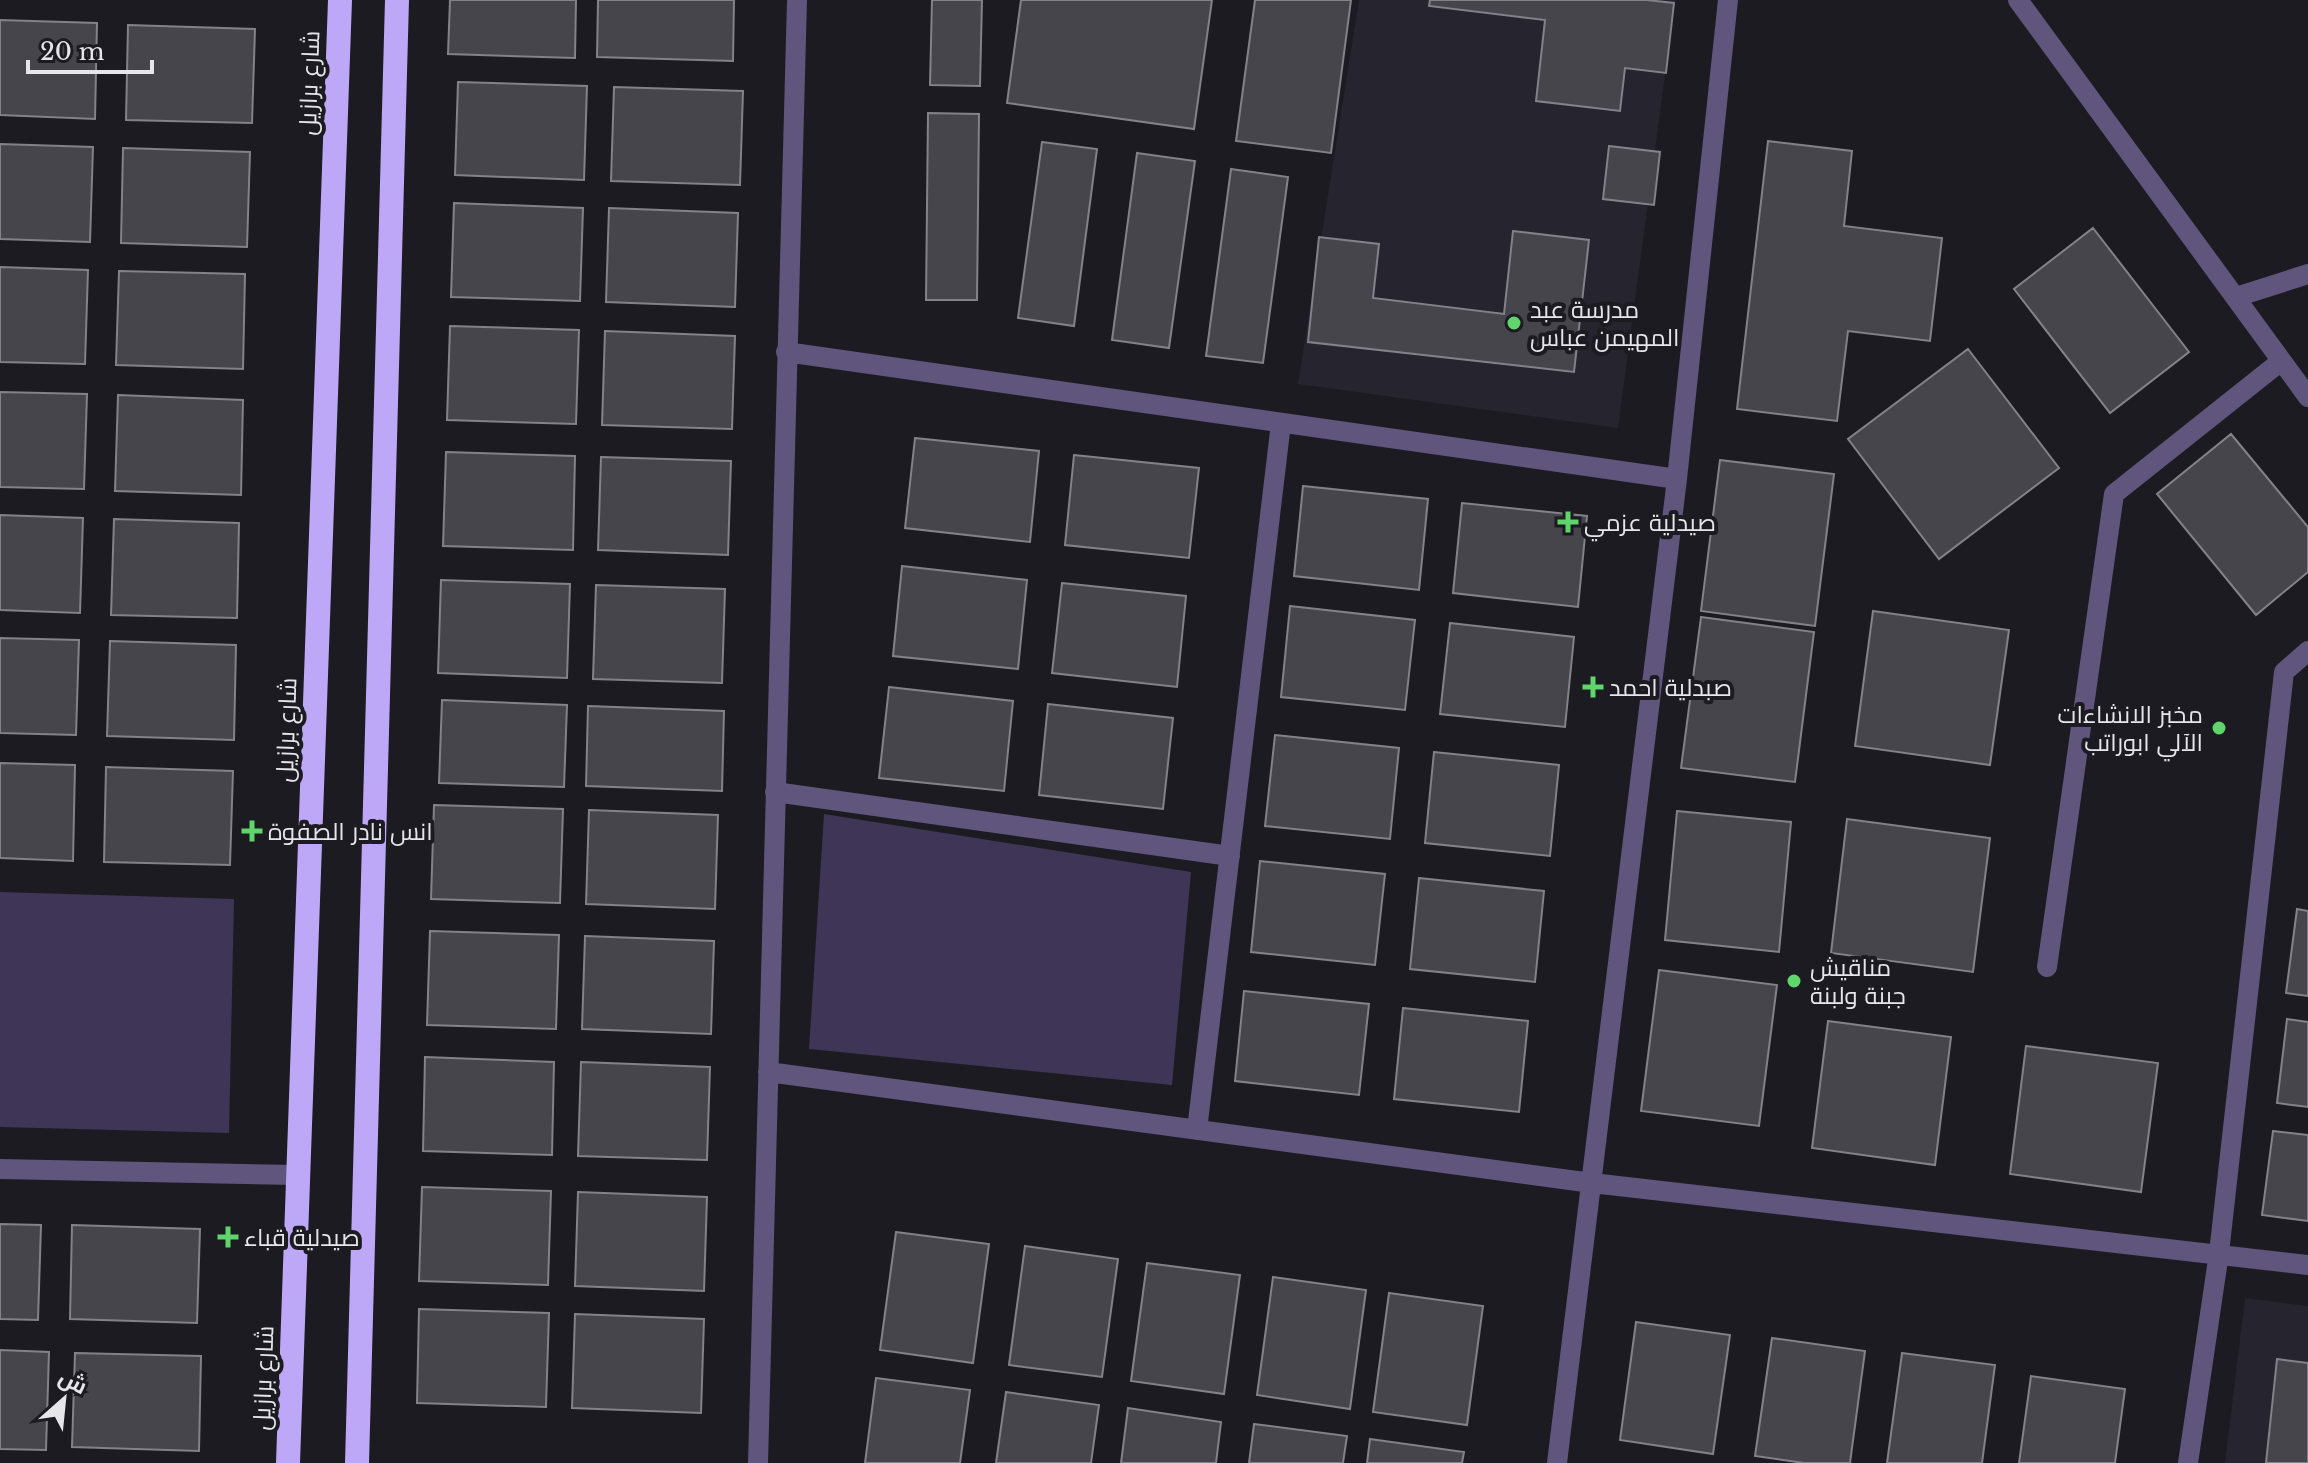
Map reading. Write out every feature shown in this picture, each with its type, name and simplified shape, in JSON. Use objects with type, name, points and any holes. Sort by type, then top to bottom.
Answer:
[{"type":"highway","name":"شارع برازيل","points":[[288,1463],[340,0]]},
{"type":"highway","points":[[357,1463],[397,0]]},
{"type":"street","points":[[758,1463],[797,0]]},
{"type":"street","points":[[1557,1463],[1677,479],[1728,0]]},
{"type":"street","points":[[2018,0],[2308,397]]},
{"type":"street","points":[[2236,297],[2308,274]]},
{"type":"street","points":[[786,352],[1677,479]]},
{"type":"street","points":[[2047,967],[2114,494],[2280,362]]},
{"type":"street","points":[[1197,1130],[1281,423]]},
{"type":"street","points":[[2188,1463],[2219,1253],[2284,672],[2308,651]]},
{"type":"street","points":[[775,792],[1230,856]]},
{"type":"street","points":[[768,1072],[1592,1183],[2308,1265]]},
{"type":"street","points":[[0,1169],[297,1175]]},
{"type":"shaded area","points":[[1359,0],[1675,0],[1618,428],[1298,384]]},
{"type":"shaded area","points":[[824,814],[1191,872],[1172,1085],[809,1049]]},
{"type":"shaded area","points":[[0,892],[234,899],[229,1133],[0,1127]]},
{"type":"shaded area","points":[[2245,1298],[2308,1306],[2308,1463],[2225,1463]]},
{"type":"building","points":[[450,0],[576,0],[575,58],[448,54]]},
{"type":"building","points":[[598,0],[734,0],[733,61],[597,57]]},
{"type":"building","points":[[932,0],[982,0],[980,86],[930,85]]},
{"type":"building","points":[[1021,0],[1212,0],[1194,129],[1007,103]]},
{"type":"building","points":[[1255,0],[1351,0],[1331,153],[1236,141]]},
{"type":"building","points":[[1430,0],[1647,0],[1674,3],[1666,73],[1625,68],[1620,111],[1536,101],[1545,20],[1429,6]]},
{"type":"building","points":[[0,20],[97,23],[95,119],[0,115]]},
{"type":"building","points":[[128,25],[255,29],[252,123],[126,120]]},
{"type":"building","points":[[458,82],[587,86],[584,180],[455,175]]},
{"type":"building","points":[[614,87],[743,91],[740,185],[611,181]]},
{"type":"building","points":[[928,113],[979,114],[977,300],[926,300]]},
{"type":"building","points":[[1768,141],[1852,151],[1844,226],[1942,238],[1930,341],[1848,331],[1837,421],[1737,409]]},
{"type":"building","points":[[1042,142],[1097,149],[1074,326],[1018,318]]},
{"type":"building","points":[[0,144],[93,147],[90,242],[0,239]]},
{"type":"building","points":[[1609,146],[1660,152],[1654,205],[1603,199]]},
{"type":"building","points":[[123,148],[250,152],[247,247],[121,243]]},
{"type":"building","points":[[1137,153],[1195,161],[1169,348],[1112,340]]},
{"type":"building","points":[[1231,169],[1288,177],[1263,363],[1206,356]]},
{"type":"building","points":[[454,203],[583,208],[580,301],[451,297]]},
{"type":"building","points":[[609,208],[738,213],[735,307],[606,302]]},
{"type":"building","points":[[2093,228],[2189,352],[2110,413],[2014,289]]},
{"type":"building","points":[[1513,231],[1589,240],[1574,372],[1308,342],[1319,237],[1379,244],[1373,298],[1504,314]]},
{"type":"building","points":[[0,267],[88,270],[85,364],[0,362]]},
{"type":"building","points":[[119,271],[245,274],[243,369],[116,365]]},
{"type":"building","points":[[450,326],[579,330],[576,424],[447,420]]},
{"type":"building","points":[[605,331],[735,336],[732,429],[602,425]]},
{"type":"building","points":[[1968,349],[2059,468],[1939,559],[1848,439]]},
{"type":"building","points":[[0,392],[87,394],[84,489],[0,487]]},
{"type":"building","points":[[118,395],[243,400],[241,495],[115,491]]},
{"type":"building","points":[[2231,434],[2308,527],[2308,572],[2256,615],[2157,494]]},
{"type":"building","points":[[915,438],[1039,451],[1030,542],[905,528]]},
{"type":"building","points":[[446,452],[575,456],[573,550],[443,546]]},
{"type":"building","points":[[1074,455],[1199,468],[1189,558],[1065,545]]},
{"type":"building","points":[[601,457],[731,461],[728,555],[598,550]]},
{"type":"building","points":[[1720,460],[1834,474],[1815,626],[1701,611]]},
{"type":"building","points":[[1303,486],[1428,499],[1419,590],[1294,576]]},
{"type":"building","points":[[1462,503],[1587,516],[1578,607],[1453,593]]},
{"type":"building","points":[[0,515],[83,518],[80,613],[0,610]]},
{"type":"building","points":[[114,519],[239,523],[237,618],[111,615]]},
{"type":"building","points":[[902,566],[1027,580],[1018,669],[893,656]]},
{"type":"building","points":[[441,580],[570,584],[567,678],[438,673]]},
{"type":"building","points":[[1062,583],[1186,596],[1177,687],[1052,673]]},
{"type":"building","points":[[596,585],[725,589],[722,683],[593,679]]},
{"type":"building","points":[[1290,606],[1415,620],[1405,710],[1281,697]]},
{"type":"building","points":[[1873,611],[2009,630],[1990,765],[1855,746]]},
{"type":"building","points":[[1701,617],[1814,632],[1795,782],[1681,768]]},
{"type":"building","points":[[1450,623],[1574,637],[1565,727],[1440,714]]},
{"type":"building","points":[[0,638],[79,640],[76,735],[0,733]]},
{"type":"building","points":[[110,641],[236,645],[234,740],[107,736]]},
{"type":"building","points":[[889,687],[1013,701],[1004,791],[879,778]]},
{"type":"building","points":[[442,700],[567,705],[564,787],[439,783]]},
{"type":"building","points":[[1048,704],[1173,718],[1163,809],[1039,795]]},
{"type":"building","points":[[588,706],[724,711],[722,791],[586,786]]},
{"type":"building","points":[[1275,735],[1399,748],[1390,839],[1265,826]]},
{"type":"building","points":[[1434,752],[1559,765],[1550,856],[1425,843]]},
{"type":"building","points":[[0,763],[75,765],[73,861],[0,858]]},
{"type":"building","points":[[106,767],[233,771],[230,865],[104,862]]},
{"type":"building","points":[[434,805],[563,809],[560,903],[431,899]]},
{"type":"building","points":[[589,810],[718,815],[715,909],[586,904]]},
{"type":"building","points":[[1677,811],[1791,822],[1779,952],[1665,940]]},
{"type":"building","points":[[1847,819],[1990,838],[1973,972],[1831,953]]},
{"type":"building","points":[[1260,861],[1385,874],[1375,965],[1251,952]]},
{"type":"building","points":[[1419,878],[1544,891],[1535,982],[1410,969]]},
{"type":"building","points":[[2297,909],[2308,911],[2308,996],[2286,993]]},
{"type":"building","points":[[430,931],[559,935],[556,1029],[427,1025]]},
{"type":"building","points":[[585,936],[714,941],[711,1034],[582,1029]]},
{"type":"building","points":[[1659,970],[1777,985],[1759,1126],[1641,1111]]},
{"type":"building","points":[[1244,991],[1369,1004],[1359,1095],[1235,1081]]},
{"type":"building","points":[[1403,1008],[1528,1021],[1519,1112],[1394,1099]]},
{"type":"building","points":[[2287,1019],[2308,1022],[2308,1107],[2277,1103]]},
{"type":"building","points":[[1828,1021],[1951,1037],[1935,1165],[1812,1148]]},
{"type":"building","points":[[2026,1046],[2158,1063],[2141,1192],[2010,1174]]},
{"type":"building","points":[[425,1057],[554,1062],[552,1155],[423,1151]]},
{"type":"building","points":[[581,1062],[710,1067],[707,1160],[578,1156]]},
{"type":"building","points":[[2273,1131],[2308,1135],[2308,1221],[2262,1215]]},
{"type":"building","points":[[422,1187],[551,1191],[548,1285],[419,1281]]},
{"type":"building","points":[[578,1192],[707,1197],[704,1291],[575,1286]]},
{"type":"building","points":[[0,1224],[41,1225],[38,1320],[0,1319]]},
{"type":"building","points":[[72,1225],[200,1229],[197,1323],[70,1319]]},
{"type":"building","points":[[896,1232],[989,1244],[973,1363],[880,1350]]},
{"type":"building","points":[[1025,1246],[1118,1259],[1102,1377],[1009,1365]]},
{"type":"building","points":[[1147,1263],[1240,1275],[1224,1394],[1131,1381]]},
{"type":"building","points":[[1273,1277],[1366,1290],[1350,1409],[1257,1395]]},
{"type":"building","points":[[1389,1293],[1483,1306],[1467,1425],[1373,1412]]},
{"type":"building","points":[[419,1309],[549,1313],[546,1407],[417,1403]]},
{"type":"building","points":[[575,1314],[704,1319],[701,1413],[572,1408]]},
{"type":"building","points":[[1636,1322],[1730,1335],[1713,1454],[1620,1440]]},
{"type":"building","points":[[1772,1338],[1865,1351],[1850,1463],[1804,1463],[1755,1456]]},
{"type":"building","points":[[0,1350],[49,1352],[46,1450],[0,1449]]},
{"type":"building","points":[[75,1353],[201,1356],[199,1451],[72,1447]]},
{"type":"building","points":[[1902,1353],[1995,1365],[1982,1463],[1887,1463]]},
{"type":"building","points":[[2277,1359],[2308,1363],[2308,1463],[2266,1463]]},
{"type":"building","points":[[2031,1376],[2125,1389],[2115,1463],[2019,1463]]},
{"type":"building","points":[[876,1378],[970,1390],[960,1463],[865,1463]]},
{"type":"building","points":[[1006,1392],[1099,1405],[1091,1463],[996,1463]]},
{"type":"building","points":[[1128,1408],[1221,1422],[1216,1463],[1121,1463]]},
{"type":"building","points":[[1254,1424],[1347,1436],[1343,1463],[1249,1463]]},
{"type":"building","points":[[1370,1439],[1464,1452],[1462,1463],[1367,1463]]},
{"type":"place","name":"مدرسة عبد المهيمن عباس","points":[[1514,323]]},
{"type":"place","name":"صيدلية عزمي","points":[[1568,522]]},
{"type":"place","name":"صبدلية احمد","points":[[1593,687]]},
{"type":"place","name":"مخبز الانشاءات الآلي ابوراتب","points":[[2219,728]]},
{"type":"place","name":"انس نادر الصفوة","points":[[252,831]]},
{"type":"place","name":"مناقيش جبنة ولبنة","points":[[1794,981]]},
{"type":"place","name":"صيدلية قباء","points":[[228,1237]]}]
